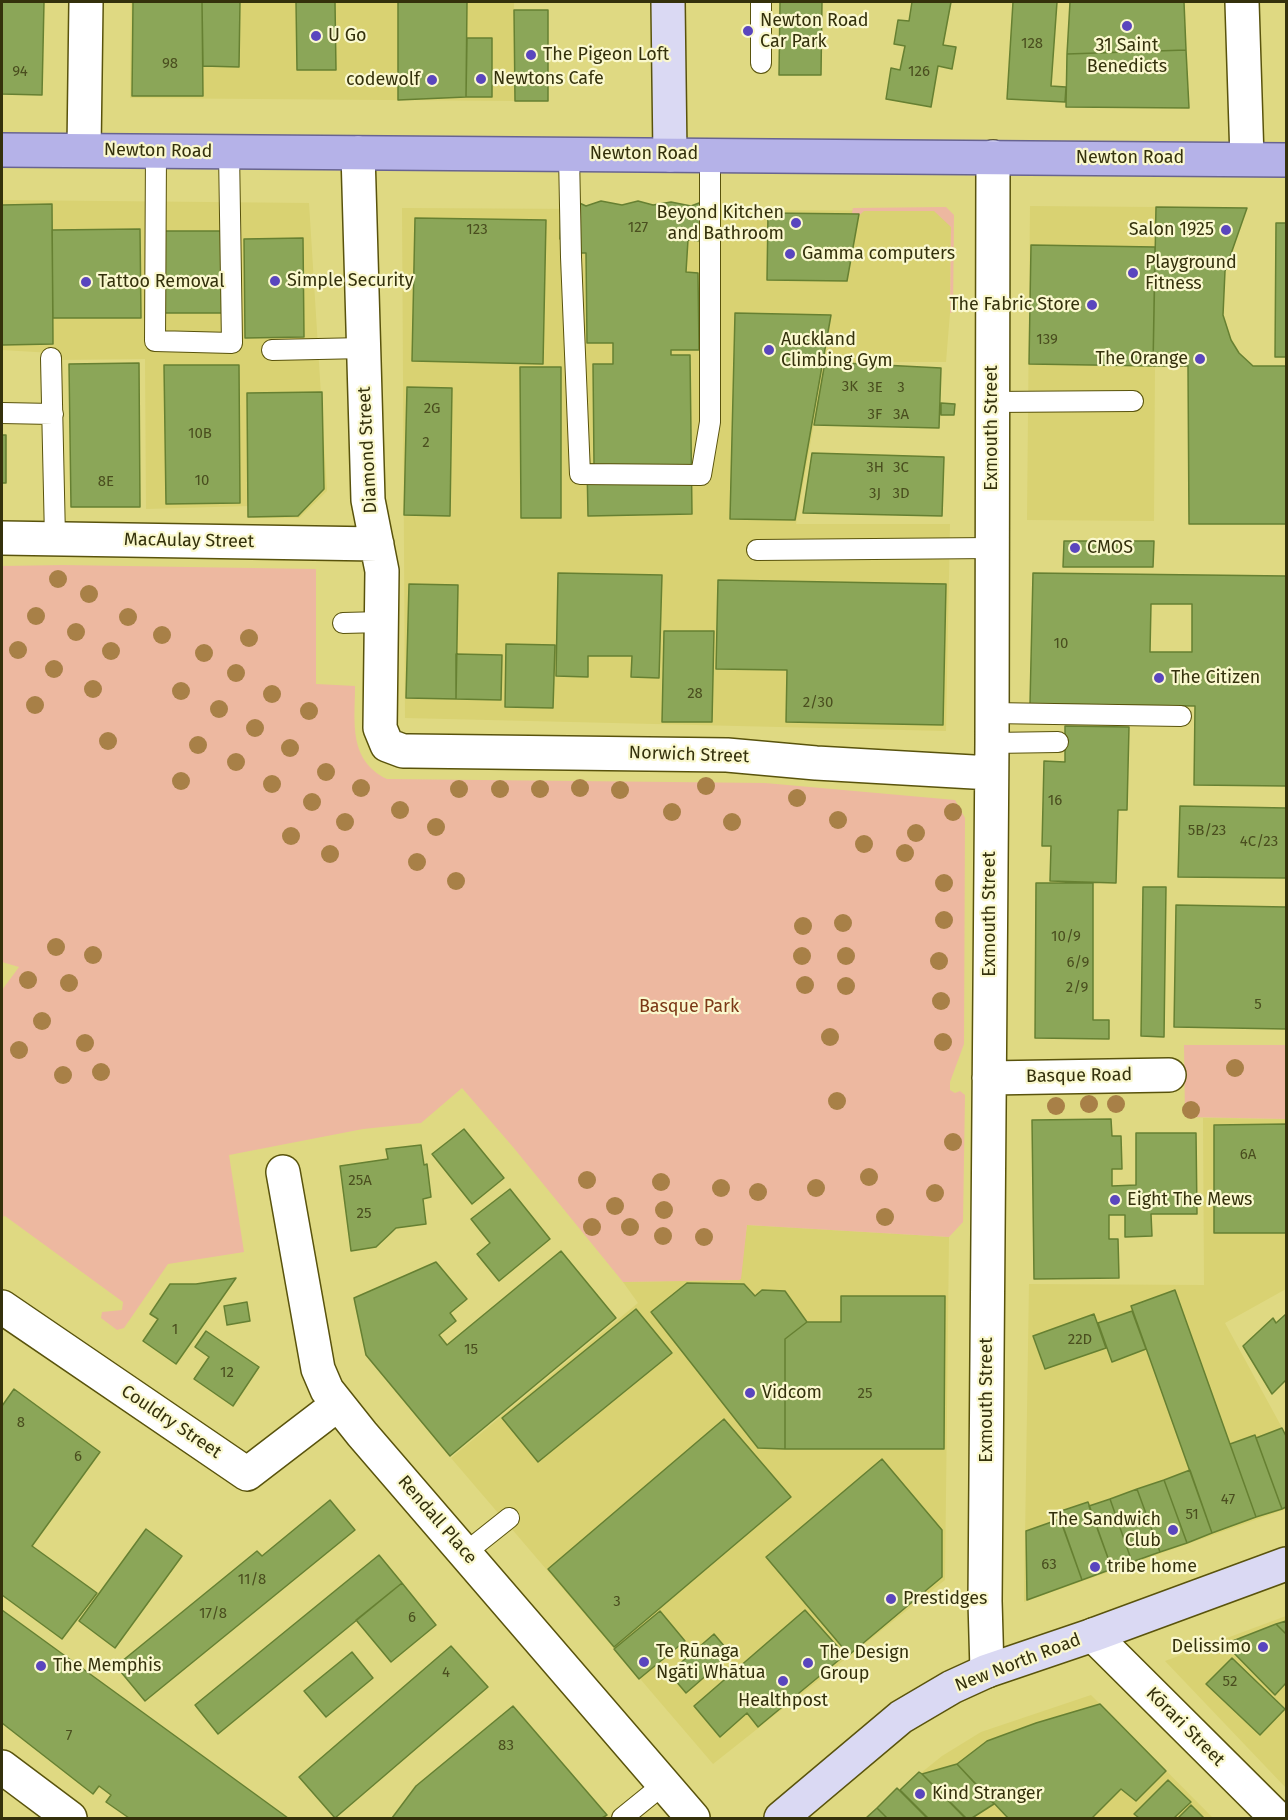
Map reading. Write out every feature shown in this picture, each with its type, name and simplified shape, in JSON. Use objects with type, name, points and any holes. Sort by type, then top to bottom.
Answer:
[{"type":"main road","points":[[668,2],[670,155]]},
{"type":"main road","name":"Newton Road","points":[[2,150],[1287,160]]},
{"type":"main road","name":"New North Road","points":[[781,1818],[901,1717],[952,1687],[987,1671],[1287,1564]]},
{"type":"street","points":[[84,150],[86,2]]},
{"type":"street","points":[[1242,2],[1247,159]]},
{"type":"street","name":"Diamond Street","points":[[358,153],[368,500],[382,571],[380,728],[387,745]]},
{"type":"street","name":"Exmouth Street","points":[[987,1671],[993,157]]},
{"type":"street","name":"MacAulay Street","points":[[2,538],[377,544]]},
{"type":"street","name":"Norwich Street","points":[[387,745],[403,751],[625,752],[727,755],[816,763],[992,743]]},
{"type":"street","name":"Basque Road","points":[[989,1078],[1169,1076]]},
{"type":"street","name":"Rendall Place","points":[[283,1172],[318,1369],[327,1390],[337,1405],[693,1818]]},
{"type":"street","name":"Couldry Street","points":[[2,1307],[247,1474],[337,1405]]},
{"type":"street","name":"Kōrari Street","points":[[1093,1635],[1277,1818]]},
{"type":"street","points":[[2,1767],[70,1818]]},
{"type":"lane","points":[[761,2],[761,63]]},
{"type":"lane","points":[[156,151],[155,341],[232,342],[229,152]]},
{"type":"lane","points":[[569,154],[580,474],[701,474],[710,422],[710,155]]},
{"type":"lane","points":[[272,350],[364,348]]},
{"type":"lane","points":[[51,358],[55,538]]},
{"type":"lane","points":[[992,402],[1133,401]]},
{"type":"lane","points":[[2,412],[53,414]]},
{"type":"lane","points":[[757,550],[991,548]]},
{"type":"lane","points":[[343,623],[382,622]]},
{"type":"lane","points":[[992,743],[1181,716]]},
{"type":"lane","points":[[992,743],[1058,742]]},
{"type":"lane","points":[[465,1553],[509,1518]]},
{"type":"lane","points":[[622,1818],[664,1784]]},
{"type":"shaded area","points":[[131,2],[514,2],[515,101],[130,98]]},
{"type":"shaded area","points":[[2,200],[309,203],[327,491],[299,518],[253,518],[249,506],[146,509],[145,359],[55,360],[52,353],[2,350]]},
{"type":"shaded area","points":[[1030,206],[1156,207],[1154,521],[1027,520]]},
{"type":"shaded area","points":[[402,208],[948,211],[951,227],[950,313],[946,362],[825,362],[796,524],[950,524],[946,731],[405,718]]},
{"type":"shaded area","points":[[1203,1118],[1286,1119],[1286,1289],[1225,1323],[1286,1435],[1286,1509],[1024,1602],[1029,1284],[1204,1285]]},
{"type":"shaded area","points":[[747,1225],[949,1237],[945,1580],[713,1764],[451,1458],[638,1303],[623,1282],[739,1280]]},
{"type":"shaded area","points":[[1286,1616],[1286,1788],[1165,1661]]},
{"type":"shaded area","points":[[1091,1695],[1213,1818],[865,1818],[942,1756],[981,1732]]},
{"type":"green space","points":[[946,207],[954,215],[953,312],[950,313],[951,227],[934,211],[864,211],[850,224],[853,208]]},
{"type":"green space","name":"Basque Park","points":[[2,566],[316,569],[316,684],[355,686],[356,739],[360,751],[374,771],[387,779],[765,783],[955,800],[965,818],[964,1044],[950,1082],[950,1090],[955,1093],[960,1091],[965,1095],[963,1222],[949,1237],[747,1225],[741,1279],[739,1280],[623,1282],[462,1088],[421,1123],[363,1129],[229,1155],[244,1252],[168,1264],[124,1328],[117,1330],[101,1318],[102,1312],[122,1310],[123,1302],[5,1216],[2,1217],[2,990],[19,967],[2,962]]},
{"type":"green space","points":[[1184,1045],[1286,1045],[1286,1119],[1185,1117]]},
{"type":"building","points":[[2,2],[44,2],[42,95],[2,94]]},
{"type":"building","points":[[133,2],[202,2],[203,96],[132,96]]},
{"type":"building","points":[[202,2],[240,2],[239,67],[203,66]]},
{"type":"building","name":"U Go","points":[[296,2],[335,2],[336,70],[297,70]]},
{"type":"building","points":[[398,2],[467,2],[466,97],[398,100]]},
{"type":"building","points":[[780,2],[822,2],[821,75],[779,75]]},
{"type":"building","points":[[912,2],[951,2],[943,45],[956,47],[952,69],[938,66],[931,107],[886,99],[891,68],[900,70],[905,46],[894,44],[898,20],[909,21]]},
{"type":"building","points":[[1013,2],[1057,2],[1051,86],[1066,87],[1065,102],[1007,99]]},
{"type":"building","name":"31 Saint Benedicts","points":[[1070,2],[1184,2],[1186,50],[1067,54]]},
{"type":"building","name":"The Pigeon Loft","points":[[514,10],[548,10],[548,101],[515,101]]},
{"type":"building","points":[[467,38],[492,38],[492,97],[466,97]]},
{"type":"building","points":[[1186,50],[1189,108],[1066,107],[1067,54]]},
{"type":"building","points":[[575,201],[586,206],[601,201],[622,205],[638,201],[653,205],[671,202],[691,206],[699,203],[718,205],[718,242],[688,240],[686,272],[698,273],[699,350],[671,350],[671,355],[690,355],[692,514],[588,516],[587,464],[594,464],[593,364],[613,364],[613,343],[587,343],[586,253],[580,253],[580,239],[560,239],[561,205]]},
{"type":"building","points":[[52,204],[53,344],[2,345],[2,205]]},
{"type":"building","name":"The Orange","points":[[1156,207],[1247,208],[1225,271],[1223,315],[1231,340],[1239,353],[1253,366],[1286,366],[1286,524],[1189,524],[1188,366],[1153,366]]},
{"type":"building","points":[[768,213],[859,214],[847,281],[767,280]]},
{"type":"building","points":[[415,218],[546,220],[543,364],[412,361]]},
{"type":"building","points":[[1276,223],[1286,223],[1286,357],[1275,357]]},
{"type":"building","points":[[140,229],[141,318],[53,318],[52,230]]},
{"type":"building","points":[[161,231],[222,231],[222,313],[160,313]]},
{"type":"building","points":[[303,238],[304,337],[245,338],[244,239]]},
{"type":"building","name":"The Fabric Store","points":[[1031,245],[1155,247],[1153,366],[1029,364]]},
{"type":"building","points":[[735,313],[831,315],[795,520],[730,519]]},
{"type":"building","points":[[825,362],[941,368],[939,428],[814,425]]},
{"type":"building","points":[[139,363],[140,507],[71,507],[69,364]]},
{"type":"building","points":[[164,365],[239,365],[240,503],[166,504]]},
{"type":"building","points":[[520,367],[561,367],[561,518],[521,518]]},
{"type":"building","points":[[407,387],[452,388],[450,516],[404,515]]},
{"type":"building","points":[[322,392],[324,489],[298,516],[248,517],[247,393]]},
{"type":"building","points":[[941,403],[955,404],[954,415],[941,415]]},
{"type":"building","points":[[2,435],[6,435],[6,483],[2,483]]},
{"type":"building","points":[[812,453],[944,457],[942,516],[803,513]]},
{"type":"building","points":[[1064,541],[1154,541],[1153,567],[1063,567]]},
{"type":"building","points":[[558,573],[662,575],[659,678],[631,677],[632,656],[588,656],[588,677],[556,676]]},
{"type":"building","name":"The Citizen","points":[[1033,573],[1286,576],[1286,786],[1194,785],[1195,706],[1030,704]],"holes":[[[1151,604],[1192,604],[1192,652],[1150,652]]]},
{"type":"building","points":[[718,580],[946,584],[943,725],[786,722],[787,670],[716,669]]},
{"type":"building","points":[[409,584],[458,585],[456,699],[406,698]]},
{"type":"building","points":[[664,631],[714,631],[712,722],[662,722]]},
{"type":"building","points":[[506,644],[555,645],[553,708],[505,707]]},
{"type":"building","points":[[456,654],[502,655],[501,700],[456,699]]},
{"type":"building","points":[[1065,726],[1129,727],[1127,810],[1118,810],[1116,883],[1050,881],[1051,846],[1042,846],[1044,761],[1065,762]]},
{"type":"building","points":[[1180,806],[1286,808],[1286,878],[1178,877]]},
{"type":"building","points":[[1036,883],[1093,883],[1093,1020],[1109,1020],[1109,1039],[1035,1038]]},
{"type":"building","points":[[1143,887],[1166,887],[1164,1037],[1141,1036]]},
{"type":"building","points":[[1176,905],[1286,907],[1286,1029],[1174,1027]]},
{"type":"building","name":"Eight The Mews","points":[[1111,1119],[1112,1136],[1121,1136],[1122,1169],[1112,1169],[1112,1186],[1136,1185],[1136,1133],[1196,1133],[1197,1214],[1151,1214],[1152,1236],[1125,1237],[1125,1215],[1109,1215],[1109,1239],[1118,1239],[1119,1278],[1034,1279],[1032,1120]]},
{"type":"building","points":[[1286,1124],[1286,1233],[1214,1233],[1214,1125]]},
{"type":"building","points":[[464,1129],[504,1178],[472,1204],[432,1154]]},
{"type":"building","points":[[421,1145],[424,1165],[427,1164],[431,1197],[423,1199],[426,1224],[396,1228],[376,1247],[351,1251],[340,1166],[388,1159],[386,1149]]},
{"type":"building","points":[[510,1189],[550,1239],[499,1281],[477,1254],[490,1243],[471,1219]]},
{"type":"building","points":[[561,1251],[616,1318],[450,1456],[366,1355],[354,1298],[436,1262],[467,1299],[450,1313],[456,1321],[439,1335],[447,1345]]},
{"type":"building","points":[[236,1278],[176,1364],[143,1341],[158,1319],[150,1314],[170,1284],[196,1284]]},
{"type":"building","name":"Vidcom","points":[[687,1283],[744,1284],[755,1296],[762,1290],[785,1291],[807,1322],[785,1339],[785,1449],[758,1448],[651,1312]]},
{"type":"building","points":[[1175,1290],[1256,1517],[1212,1533],[1131,1306]]},
{"type":"building","points":[[841,1296],[945,1296],[944,1449],[785,1449],[785,1339],[807,1322],[841,1322]]},
{"type":"building","points":[[247,1302],[250,1321],[227,1325],[224,1306]]},
{"type":"building","points":[[636,1309],[672,1353],[538,1462],[502,1418]]},
{"type":"building","points":[[1132,1311],[1146,1349],[1112,1362],[1098,1323]]},
{"type":"building","points":[[1094,1314],[1106,1348],[1045,1369],[1033,1336]]},
{"type":"building","points":[[1286,1314],[1286,1380],[1272,1394],[1243,1346],[1273,1318],[1276,1323]]},
{"type":"building","points":[[206,1331],[259,1367],[233,1406],[194,1379],[209,1357],[195,1347]]},
{"type":"building","points":[[14,1389],[100,1452],[32,1546],[97,1593],[62,1639],[2,1595],[2,1406]]},
{"type":"building","points":[[724,1419],[791,1497],[614,1647],[548,1569]]},
{"type":"building","points":[[1282,1428],[1286,1436],[1286,1507],[1282,1509],[1256,1438]]},
{"type":"building","points":[[1255,1435],[1282,1509],[1256,1517],[1230,1444]]},
{"type":"building","points":[[882,1459],[942,1530],[942,1577],[849,1655],[766,1557]]},
{"type":"building","points":[[1190,1470],[1212,1533],[1187,1543],[1164,1480]]},
{"type":"building","points":[[1164,1480],[1187,1543],[1160,1552],[1137,1489]]},
{"type":"building","points":[[1137,1489],[1160,1552],[1132,1562],[1110,1499]]},
{"type":"building","points":[[1110,1499],[1132,1562],[1112,1569],[1089,1506]]},
{"type":"building","points":[[330,1500],[355,1530],[145,1701],[116,1666],[257,1551],[262,1556]]},
{"type":"building","points":[[1088,1502],[1112,1569],[1082,1580],[1058,1512]]},
{"type":"building","points":[[1060,1519],[1082,1580],[1027,1600],[1026,1531]]},
{"type":"building","points":[[146,1529],[182,1556],[115,1648],[79,1621]]},
{"type":"building","points":[[379,1555],[402,1583],[218,1734],[195,1705]]},
{"type":"building","points":[[402,1583],[436,1625],[391,1662],[356,1620]]},
{"type":"building","name":"The Memphis","points":[[2,1610],[288,1818],[129,1818],[106,1802],[111,1795],[99,1786],[93,1794],[2,1723]]},
{"type":"building","points":[[805,1610],[845,1655],[758,1727],[747,1713],[720,1737],[694,1706]]},
{"type":"building","points":[[660,1611],[685,1641],[639,1679],[614,1649]]},
{"type":"building","points":[[1286,1621],[1286,1634],[1276,1624]]},
{"type":"building","points":[[1276,1624],[1286,1634],[1286,1683],[1275,1695],[1225,1644]]},
{"type":"building","points":[[714,1634],[731,1654],[686,1693],[669,1673]]},
{"type":"building","points":[[451,1646],[488,1687],[335,1818],[299,1777]]},
{"type":"building","points":[[352,1652],[373,1678],[326,1717],[304,1691]]},
{"type":"building","points":[[1232,1658],[1285,1709],[1260,1735],[1206,1684]]},
{"type":"building","points":[[1100,1704],[1166,1771],[1136,1801],[1121,1789],[1092,1818],[1008,1818],[957,1764],[987,1741],[1036,1723]]},
{"type":"building","points":[[513,1706],[607,1815],[602,1818],[392,1818],[416,1786]]},
{"type":"building","points":[[957,1764],[994,1804],[972,1818],[966,1818],[922,1774]]},
{"type":"building","points":[[919,1772],[965,1818],[928,1818],[900,1790]]},
{"type":"building","points":[[1168,1780],[1191,1802],[1174,1818],[1139,1818],[1134,1814]]},
{"type":"building","points":[[897,1788],[927,1818],[887,1818],[877,1808]]},
{"type":"building","points":[[1191,1805],[1204,1818],[1178,1818]]},
{"type":"building","points":[[877,1808],[887,1818],[866,1818]]},
{"type":"place","name":"31 Saint Benedicts","points":[[1127,26]]},
{"type":"place","name":"Newton Road Car Park","points":[[748,31]]},
{"type":"place","name":"U Go","points":[[316,36]]},
{"type":"place","name":"The Pigeon Loft","points":[[531,55]]},
{"type":"place","name":"Newtons Cafe","points":[[481,79]]},
{"type":"place","name":"codewolf","points":[[432,80]]},
{"type":"place","name":"Beyond Kitchen and Bathroom","points":[[796,223]]},
{"type":"place","name":"Salon 1925","points":[[1226,230]]},
{"type":"place","name":"Gamma computers","points":[[790,254]]},
{"type":"place","name":"Playground Fitness","points":[[1133,273]]},
{"type":"place","name":"Simple Security","points":[[275,281]]},
{"type":"place","name":"Tattoo Removal","points":[[86,282]]},
{"type":"place","name":"The Fabric Store","points":[[1092,305]]},
{"type":"place","name":"Auckland Climbing Gym","points":[[769,350]]},
{"type":"place","name":"The Orange","points":[[1200,359]]},
{"type":"place","name":"CMOS","points":[[1075,548]]},
{"type":"place","name":"The Citizen","points":[[1159,678]]},
{"type":"place","name":"Eight The Mews","points":[[1115,1200]]},
{"type":"place","name":"Vidcom","points":[[750,1393]]},
{"type":"place","name":"The Sandwich Club","points":[[1173,1530]]},
{"type":"place","name":"tribe home","points":[[1095,1567]]},
{"type":"place","name":"Prestidges","points":[[891,1599]]},
{"type":"place","name":"Delissimo","points":[[1263,1647]]},
{"type":"place","name":"Te Rūnaga Ngāti Whātua","points":[[644,1662]]},
{"type":"place","name":"The Design Group","points":[[808,1663]]},
{"type":"place","name":"The Memphis","points":[[41,1666]]},
{"type":"place","name":"Healthpost","points":[[783,1681]]},
{"type":"place","name":"Kind Stranger","points":[[920,1794]]}]
